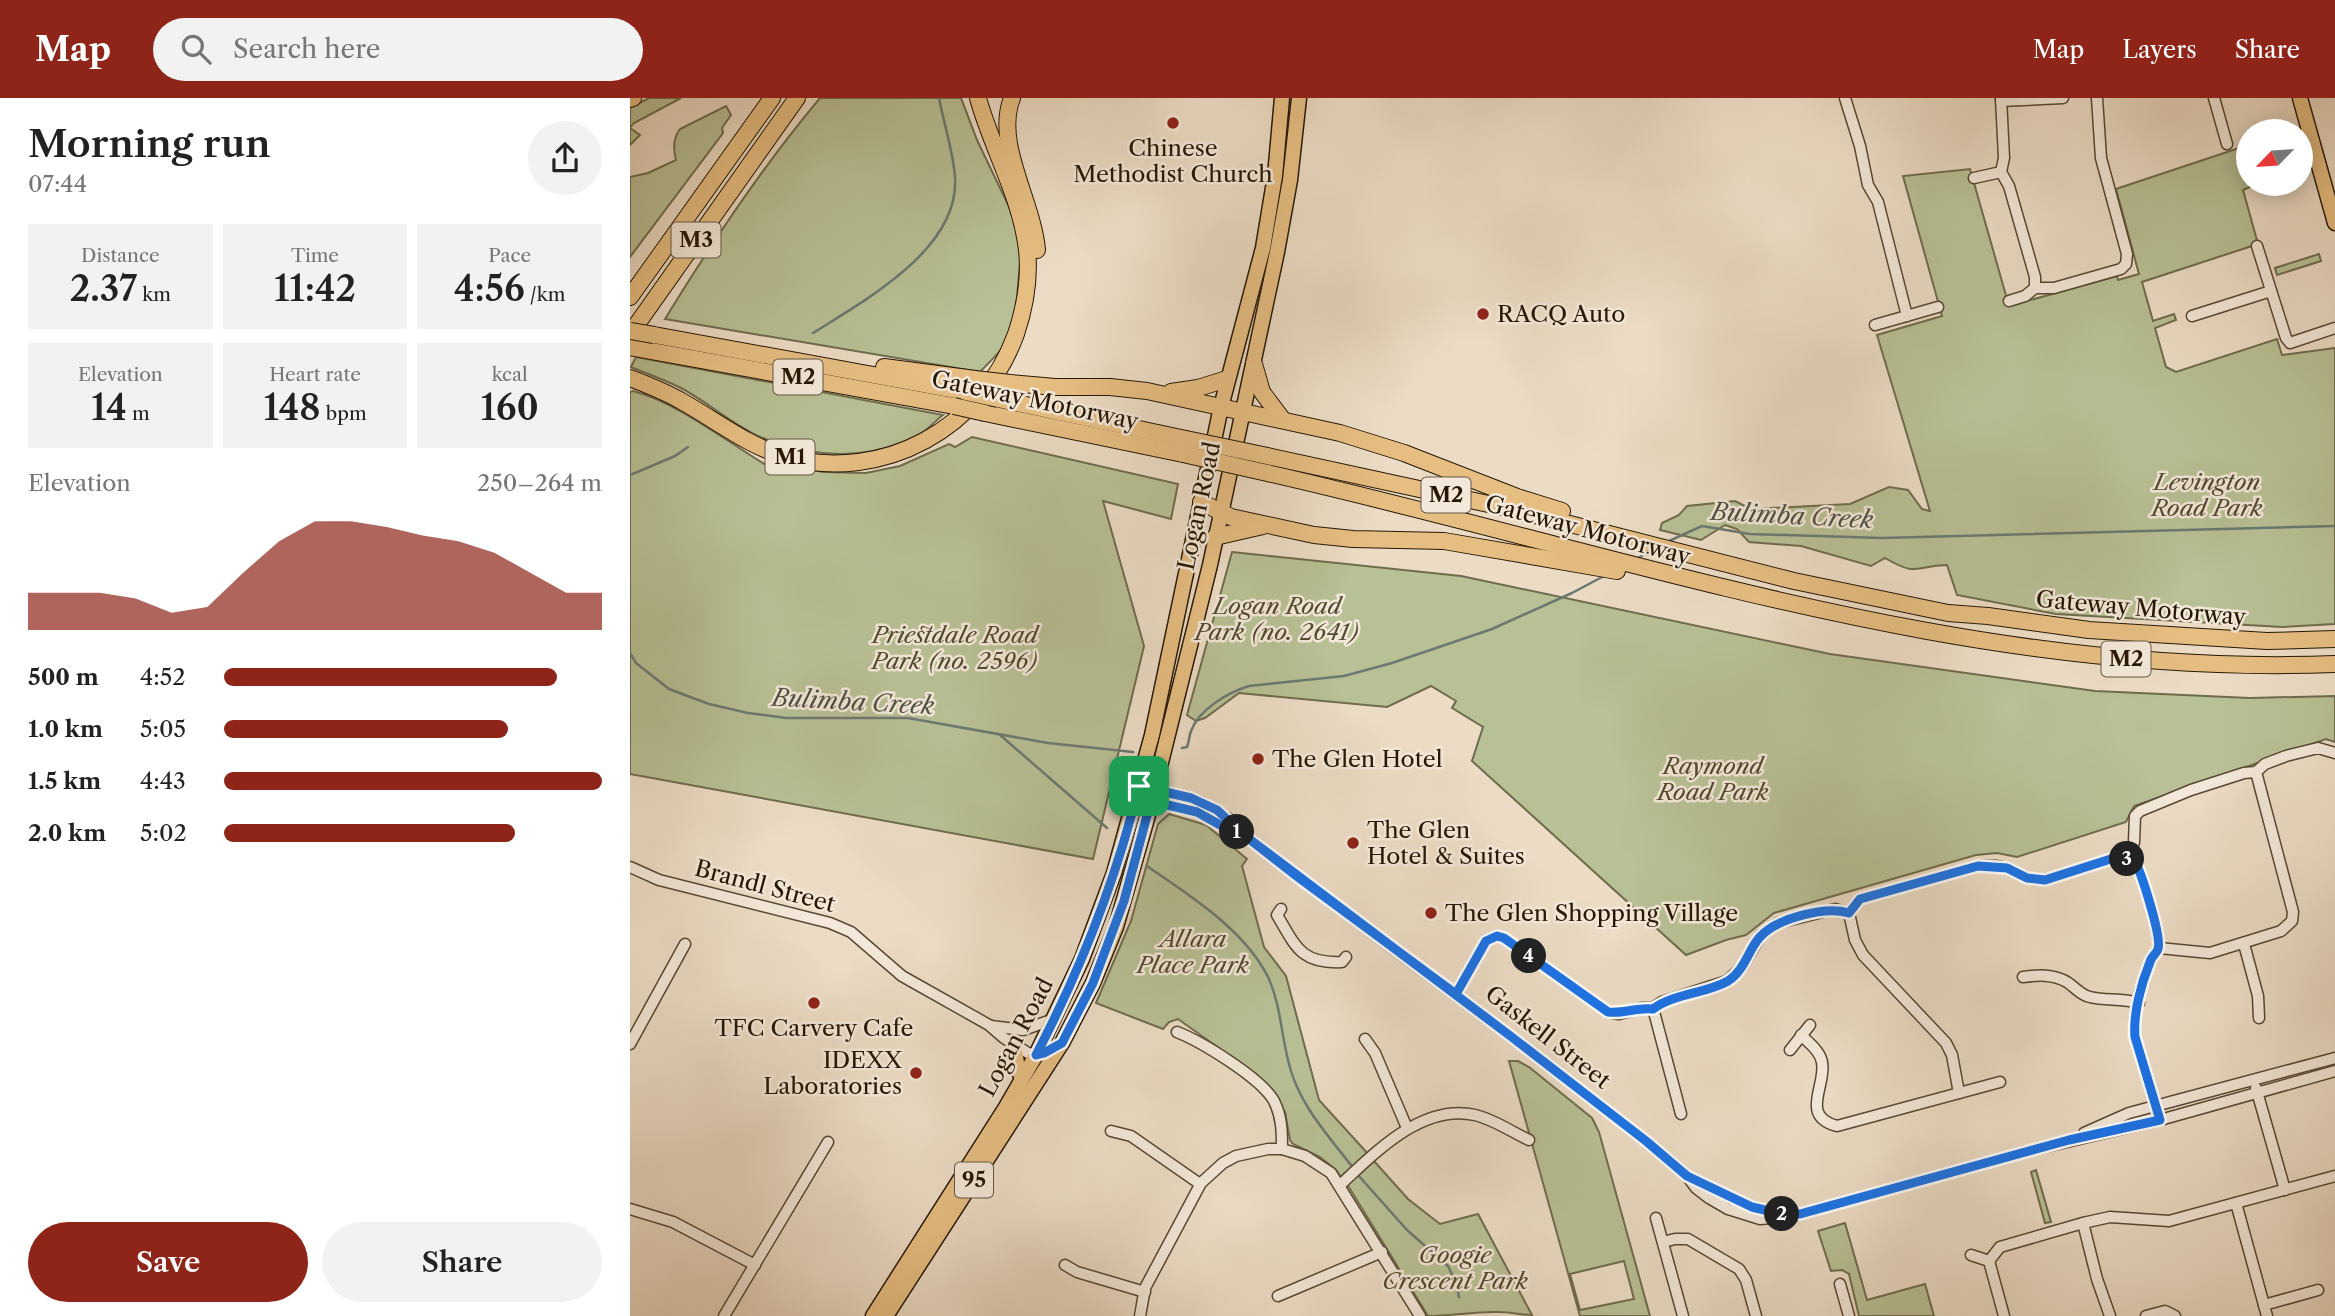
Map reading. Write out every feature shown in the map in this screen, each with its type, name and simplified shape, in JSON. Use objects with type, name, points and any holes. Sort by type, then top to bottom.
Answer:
[{"type":"highway","name":"M3","points":[[630,297],[772,98]]},
{"type":"highway","name":"M3","points":[[630,333],[797,98]]},
{"type":"highway","name":"M1","points":[[630,378],[662,391],[766,450],[806,461],[846,464],[892,455],[921,444],[947,429],[979,398],[1009,353],[1024,307],[1027,252],[1016,202],[978,98]]},
{"type":"highway","points":[[1009,353],[1022,340],[1026,331],[1034,302],[1037,261],[1031,213],[1007,138],[1006,121],[1012,98]]},
{"type":"highway","name":"Gateway Motorway","points":[[630,333],[852,371],[971,385],[998,400],[1184,446],[1256,462],[1507,508],[1637,536],[1689,553],[1844,592],[1948,613],[2089,630],[2267,641],[2335,639]]},
{"type":"highway","name":"Gateway Motorway","points":[[636,348],[985,413],[1184,446]]},
{"type":"highway","points":[[1254,364],[1264,397],[1283,420]]},
{"type":"highway","points":[[1166,395],[1175,390],[1198,388],[1227,379]]},
{"type":"highway","points":[[971,385],[1010,383],[1055,387],[1110,387],[1166,395],[1283,420],[1373,443],[1538,504],[1637,536]]},
{"type":"highway","name":"Gateway Motorway","points":[[1256,462],[1607,564],[1650,570],[1775,601],[1919,631],[2072,654],[2145,661],[2269,667],[2335,664]]},
{"type":"highway","points":[[1201,502],[1221,513],[1265,525],[1336,538],[1444,541],[1607,564]]},
{"type":"highway","points":[[1215,537],[1265,525]]},
{"type":"main road","name":"Logan Road","points":[[873,1316],[1036,1055],[1082,959],[1107,895],[1138,791],[1227,379],[1263,248],[1275,176],[1282,98]]},
{"type":"main road","name":"Logan Road","points":[[886,1316],[1062,1043],[1093,983],[1116,927],[1160,767],[1254,364],[1284,214],[1299,98]]},
{"type":"main road","points":[[2300,98],[2335,223]]},
{"type":"main road","name":"Gaskell Street","points":[[1138,791],[1153,795]]},
{"type":"main road","points":[[1014,1044],[1022,1079]]},
{"type":"street","points":[[1845,98],[1860,146],[1868,185],[1878,202],[1907,316]]},
{"type":"street","points":[[2035,288],[2035,277],[2009,186],[2001,172],[2004,158],[2001,99],[2063,98]]},
{"type":"street","points":[[2009,301],[2025,296],[2035,288],[2053,288],[2121,269],[2127,259],[2101,158],[2097,98]]},
{"type":"street","points":[[2214,98],[2227,145]]},
{"type":"street","points":[[1974,178],[2001,172]]},
{"type":"street","points":[[2257,246],[2286,338],[2290,343],[2335,328]]},
{"type":"street","points":[[2192,316],[2271,291]]},
{"type":"street","points":[[1875,325],[1938,307]]},
{"type":"street","points":[[2128,859],[2134,842],[2135,816],[2140,811],[2191,790],[2244,773],[2256,772],[2265,764],[2307,750],[2318,748],[2335,753]]},
{"type":"street","points":[[1160,767],[1163,781],[1170,793]]},
{"type":"street","points":[[2159,948],[2210,953],[2245,944],[2288,927],[2292,921],[2293,912],[2256,772]]},
{"type":"street","name":"Gaskell Street","points":[[1153,795],[1170,793],[1210,806],[1229,819],[1244,835],[1646,1141],[1709,1198],[1746,1215],[1771,1220],[1800,1214],[2069,1140],[2160,1120],[2335,1071]]},
{"type":"street","name":"Gaskell Street","points":[[1153,795],[1197,812],[1244,835]]},
{"type":"street","points":[[1849,913],[1860,899],[1978,866],[2007,868],[2027,878],[2045,880],[2117,857],[2134,860],[2140,869],[2159,948],[2149,964],[2134,1023],[2135,1037],[2160,1120]]},
{"type":"street","name":"Brandl Street","points":[[630,867],[659,880],[830,923],[851,932],[902,976],[1036,1055]]},
{"type":"street","points":[[1281,909],[1277,915],[1296,946],[1314,961],[1342,962],[1346,957]]},
{"type":"street","points":[[1456,994],[1490,938],[1497,936],[1504,938],[1608,1012],[1619,1014],[1643,1007],[1653,1009],[1662,1002],[1727,981],[1742,967],[1761,936],[1778,923],[1835,909],[1849,913]]},
{"type":"street","points":[[1849,913],[1855,940],[1863,955],[1946,1043],[1952,1055],[1959,1093]]},
{"type":"street","points":[[630,1044],[685,944]]},
{"type":"street","points":[[2245,944],[2259,996],[2259,1018]]},
{"type":"street","points":[[2023,976],[2044,975],[2065,981],[2085,996],[2122,998],[2139,1003]]},
{"type":"street","points":[[1653,1009],[1681,1114]]},
{"type":"street","name":"Brandl Street","points":[[989,1025],[1023,1030],[1054,1019]]},
{"type":"street","points":[[1790,1050],[1810,1024]]},
{"type":"street","points":[[1177,1032],[1196,1040],[1264,1087],[1279,1114],[1282,1149]]},
{"type":"street","points":[[1801,1035],[1822,1060],[1823,1068],[1816,1101],[1821,1118],[1828,1124],[1847,1125],[2000,1082]]},
{"type":"street","points":[[1365,1039],[1375,1053],[1407,1128]]},
{"type":"street","points":[[1036,1055],[1062,1043]]},
{"type":"street","name":"Gaskell Street","points":[[2069,1140],[2109,1121],[2156,1106],[2335,1058]]},
{"type":"street","points":[[2253,1081],[2285,1190]]},
{"type":"street","points":[[1340,1185],[1407,1128],[1435,1118],[1468,1114],[1479,1116],[1529,1140]]},
{"type":"street","points":[[1111,1131],[1131,1136],[1200,1184]]},
{"type":"street","points":[[724,1316],[828,1142]]},
{"type":"street","points":[[1140,1316],[1144,1292],[1200,1184],[1223,1163],[1236,1156],[1259,1150],[1282,1149],[1305,1156],[1331,1173],[1420,1316]]},
{"type":"street","points":[[2004,1316],[1989,1261],[2000,1247],[2110,1217],[2169,1221],[2335,1176]]},
{"type":"street","points":[[2236,1203],[2266,1310],[2318,1290]]},
{"type":"street","points":[[630,1209],[673,1222],[755,1265]]},
{"type":"street","points":[[1656,1218],[1684,1316]]},
{"type":"street","points":[[2083,1223],[2097,1279],[2110,1316]]},
{"type":"street","points":[[1663,1242],[1675,1238],[1688,1239],[1739,1269],[1746,1280],[1756,1316]]},
{"type":"street","points":[[1278,1296],[1382,1252]]},
{"type":"street","points":[[1971,1255],[1989,1261]]},
{"type":"street","points":[[1065,1265],[1077,1272],[1144,1292]]},
{"type":"street","points":[[1840,1284],[1849,1316]]},
{"type":"street","points":[[2146,1316],[2165,1311],[2175,1316]]},
{"type":"green space","points":[[649,98],[681,98],[634,123],[630,128],[630,108]]},
{"type":"green space","points":[[820,98],[961,98],[977,140],[1012,213],[1020,239],[1015,319],[1007,344],[980,372],[665,319],[738,206]]},
{"type":"green space","points":[[726,106],[731,115],[722,128],[723,133],[630,257],[630,177],[648,173],[676,160],[674,144],[680,129]]},
{"type":"green space","points":[[630,128],[640,135],[630,145]]},
{"type":"green space","name":"Levington Road Park","points":[[2236,149],[2236,196],[2245,196],[2258,244],[2142,282],[2153,321],[2174,314],[2176,320],[2155,328],[2166,367],[2176,372],[2277,339],[2282,355],[2335,348],[2335,624],[2282,627],[2056,614],[1957,595],[1947,565],[1911,569],[1885,558],[1871,566],[1801,546],[1749,542],[1737,529],[1725,525],[1701,540],[1660,530],[1662,523],[1679,515],[1687,506],[1735,501],[1751,509],[1850,504],[1889,487],[1908,490],[1922,509],[1930,511],[1877,335],[1942,316],[1903,176],[1970,169],[2009,306],[2117,276],[2118,280],[2139,274],[2116,189]]},
{"type":"green space","points":[[2319,254],[2321,261],[2277,275],[2275,268]]},
{"type":"green space","points":[[636,357],[943,415],[923,432],[883,449],[862,453],[820,453],[778,444],[758,436],[681,388],[631,367]]},
{"type":"green space","name":"Priestdale Road Park (no. 2596)","points":[[630,392],[650,396],[685,414],[771,468],[786,465],[823,472],[866,473],[900,466],[949,444],[955,447],[972,437],[1178,484],[1171,519],[1103,501],[1144,646],[1093,859],[630,774]]},
{"type":"green space","name":"Raymond Road Park","points":[[1232,552],[1461,576],[1830,654],[2095,691],[2250,698],[2335,696],[2335,742],[2326,739],[2134,806],[2126,822],[2017,857],[1997,853],[1976,855],[1774,913],[1746,935],[1686,955],[1472,761],[1483,727],[1452,708],[1456,701],[1431,686],[1387,707],[1239,693],[1205,718],[1196,721],[1187,715]]},
{"type":"green space","name":"Allara Place Park","points":[[1169,814],[1206,825],[1247,859],[1242,866],[1264,947],[1286,976],[1319,1100],[1369,1155],[1343,1180],[1336,1170],[1320,1157],[1293,1144],[1285,1112],[1267,1084],[1257,1075],[1178,1019],[1169,1022],[1163,1029],[1096,1003],[1131,921],[1158,824]]},
{"type":"green space","points":[[1509,1061],[1518,1061],[1529,1067],[1592,1118],[1599,1132],[1650,1316],[1580,1316]],"holes":[[[1624,1261],[1634,1299],[1580,1310],[1570,1274]]]},
{"type":"green space","name":"Googie Crescent Park","points":[[1374,1161],[1408,1199],[1440,1224],[1478,1214],[1532,1315],[1490,1312],[1428,1316],[1347,1184]]},
{"type":"green space","points":[[2036,1170],[2051,1222],[2045,1223],[2031,1172]]},
{"type":"green space","points":[[1845,1223],[1867,1300],[1925,1284],[1934,1316],[1859,1316],[1849,1274],[1842,1270],[1831,1271],[1818,1231]]},
{"type":"waterway","points":[[813,333],[858,305],[905,270],[926,249],[942,227],[952,203],[955,177],[939,98]]},
{"type":"waterway","points":[[630,475],[675,456],[688,447]]},
{"type":"waterway","name":"Bulimba Creek","points":[[1669,541],[1702,526],[1750,534],[1882,538],[2335,526]]},
{"type":"waterway","name":"Bulimba Creek","points":[[1635,560],[1650,551]]},
{"type":"waterway","name":"Bulimba Creek","points":[[1182,748],[1187,747],[1191,731],[1201,716],[1216,702],[1241,689],[1344,676],[1392,663],[1492,629],[1604,576]]},
{"type":"waterway","name":"Bulimba Creek","points":[[630,653],[636,663],[669,689],[709,704],[748,713],[786,718],[908,718],[1048,743],[1133,752]]},
{"type":"waterway","points":[[999,734],[1107,828]]},
{"type":"waterway","points":[[1147,866],[1215,915],[1258,960],[1273,988],[1296,1085],[1318,1123],[1354,1169]]},
{"type":"waterway","points":[[1358,1175],[1407,1230],[1448,1266],[1459,1297]]},
{"type":"place","name":"Chinese Methodist Church","points":[[1173,123]]},
{"type":"place","name":"RACQ Auto","points":[[1483,314]]},
{"type":"place","name":"The Glen Hotel","points":[[1258,759]]},
{"type":"place","name":"The Glen Hotel & Suites","points":[[1353,843]]},
{"type":"place","name":"The Glen Shopping Village","points":[[1431,913]]},
{"type":"place","name":"TFC Carvery Cafe","points":[[814,1003]]},
{"type":"place","name":"IDEXX Laboratories","points":[[916,1073]]},
{"type":"route","points":[[1139,786],[1098,918],[1082,959],[1036,1055],[1062,1043],[1093,983],[1124,901],[1151,801],[1197,812],[1244,835],[1456,994],[1646,1141],[1687,1176],[1752,1207],[1800,1214],[2069,1140],[2160,1120],[2135,1037],[2134,1023],[2149,964],[2159,948],[2140,869],[2134,860],[2117,857],[2045,880],[2027,878],[2007,868],[1978,866],[1860,899],[1849,913],[1835,909],[1788,919],[1761,936],[1742,967],[1727,981],[1662,1002],[1653,1009],[1643,1007],[1619,1014],[1608,1012],[1504,938],[1497,936],[1486,941],[1456,994],[1299,878],[1244,835],[1217,810],[1191,798],[1139,786]]},
{"type":"park label","name":"Logan Road Park (no. 2641)","points":[[1277,619]]}]
